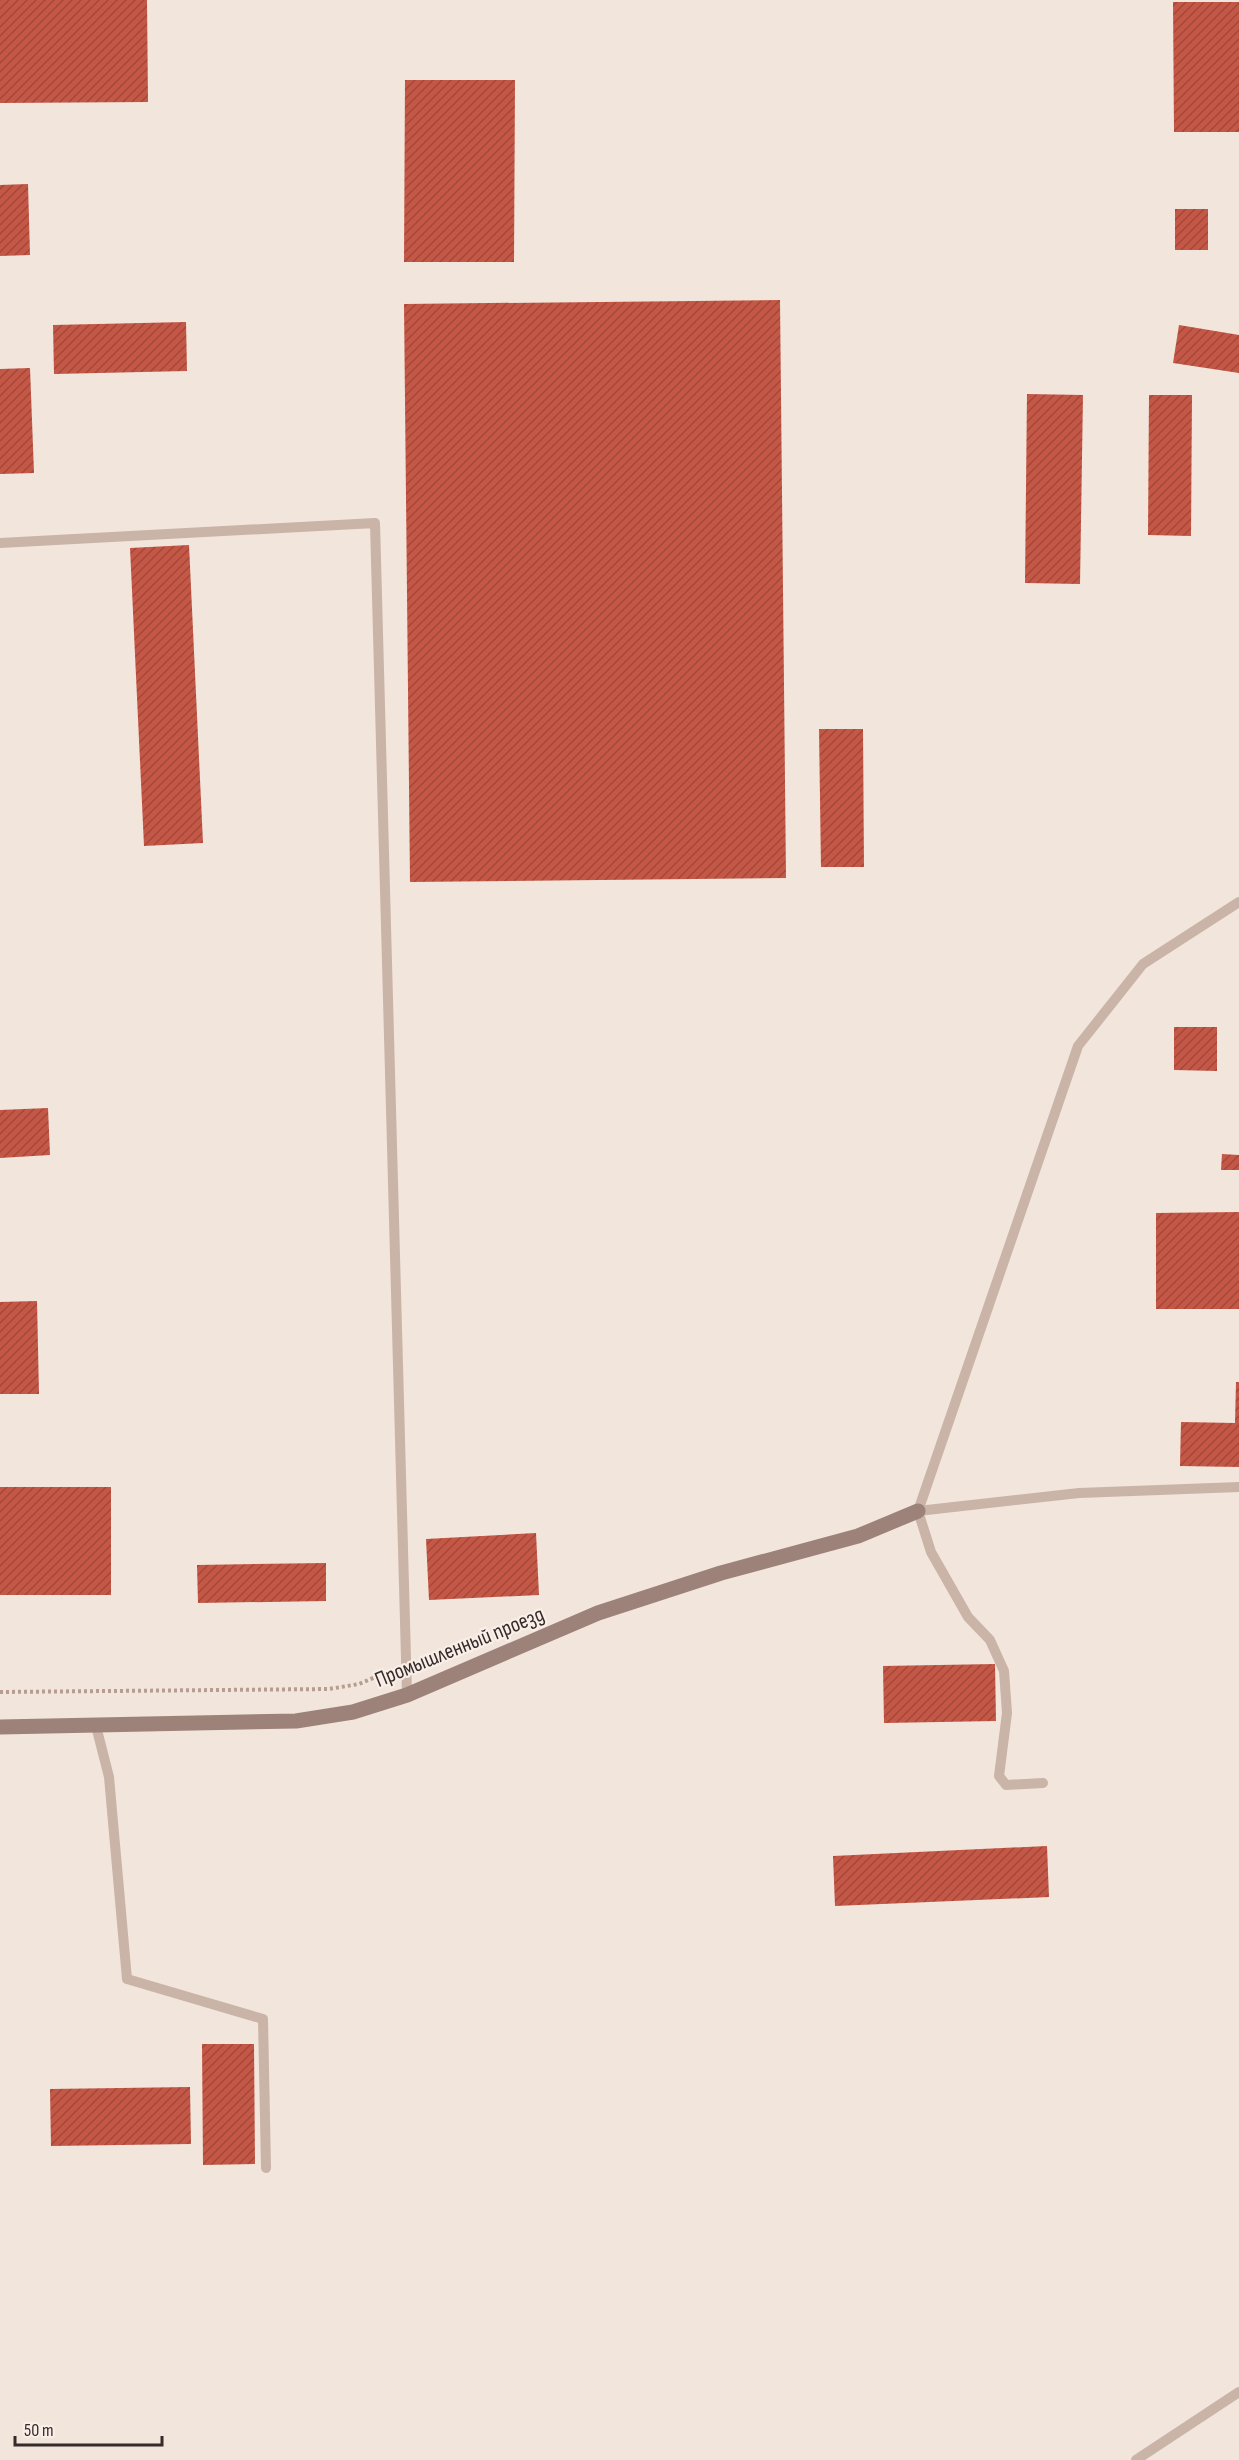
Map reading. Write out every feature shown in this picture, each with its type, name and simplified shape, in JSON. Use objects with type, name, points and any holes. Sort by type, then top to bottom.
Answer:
[{"type":"street","name":"Промышленный проезд","points":[[0,1727],[296,1721],[353,1712],[407,1695],[598,1613],[720,1573],[858,1536],[918,1511]]},
{"type":"lane","points":[[0,543],[375,523],[407,1695]]},
{"type":"lane","points":[[1043,1783],[1006,1785],[999,1776],[1007,1713],[1004,1671],[990,1640],[968,1617],[931,1552],[918,1511],[1078,1046],[1143,964],[1239,902]]},
{"type":"lane","points":[[918,1511],[1079,1493],[1239,1487]]},
{"type":"lane","points":[[96,1726],[109,1777],[127,1979],[263,2019],[266,2168]]},
{"type":"lane","points":[[1136,2460],[1239,2392]]},
{"type":"path","points":[[0,1692],[329,1689],[359,1684],[406,1664]]},
{"type":"building","points":[[0,0],[147,0],[148,102],[0,103]]},
{"type":"building","points":[[1173,2],[1239,2],[1239,132],[1174,132]]},
{"type":"building","points":[[405,80],[515,80],[514,262],[404,262]]},
{"type":"building","points":[[28,184],[30,255],[0,256],[0,185]]},
{"type":"building","points":[[1175,209],[1208,209],[1208,250],[1175,250]]},
{"type":"building","points":[[780,300],[786,878],[410,882],[404,304]]},
{"type":"building","points":[[186,322],[187,371],[54,374],[53,325]]},
{"type":"building","points":[[1179,325],[1239,335],[1239,373],[1173,363]]},
{"type":"building","points":[[30,368],[34,473],[0,474],[0,369]]},
{"type":"building","points":[[1027,394],[1083,395],[1080,584],[1025,583]]},
{"type":"building","points":[[1149,395],[1192,395],[1191,536],[1148,535]]},
{"type":"building","points":[[189,545],[203,843],[144,846],[130,548]]},
{"type":"building","points":[[819,729],[863,729],[864,867],[821,867]]},
{"type":"building","points":[[1174,1027],[1217,1027],[1217,1071],[1174,1070]]},
{"type":"building","points":[[48,1108],[50,1155],[0,1158],[0,1110]]},
{"type":"building","points":[[1222,1154],[1239,1155],[1239,1170],[1221,1170]]},
{"type":"building","points":[[1239,1212],[1239,1309],[1156,1309],[1156,1213]]},
{"type":"building","points":[[37,1301],[39,1394],[0,1394],[0,1302]]},
{"type":"building","points":[[1236,1382],[1239,1382],[1239,1467],[1180,1466],[1181,1422],[1235,1423]]},
{"type":"building","points":[[0,1487],[111,1487],[111,1595],[0,1595]]},
{"type":"building","points":[[536,1533],[539,1595],[429,1600],[426,1539]]},
{"type":"building","points":[[326,1563],[326,1601],[198,1603],[197,1565]]},
{"type":"building","points":[[995,1664],[996,1721],[884,1723],[883,1666]]},
{"type":"building","points":[[1047,1846],[1049,1897],[835,1906],[833,1856]]},
{"type":"building","points":[[202,2044],[254,2044],[255,2164],[203,2165]]},
{"type":"building","points":[[190,2087],[191,2144],[51,2146],[50,2089]]}]
